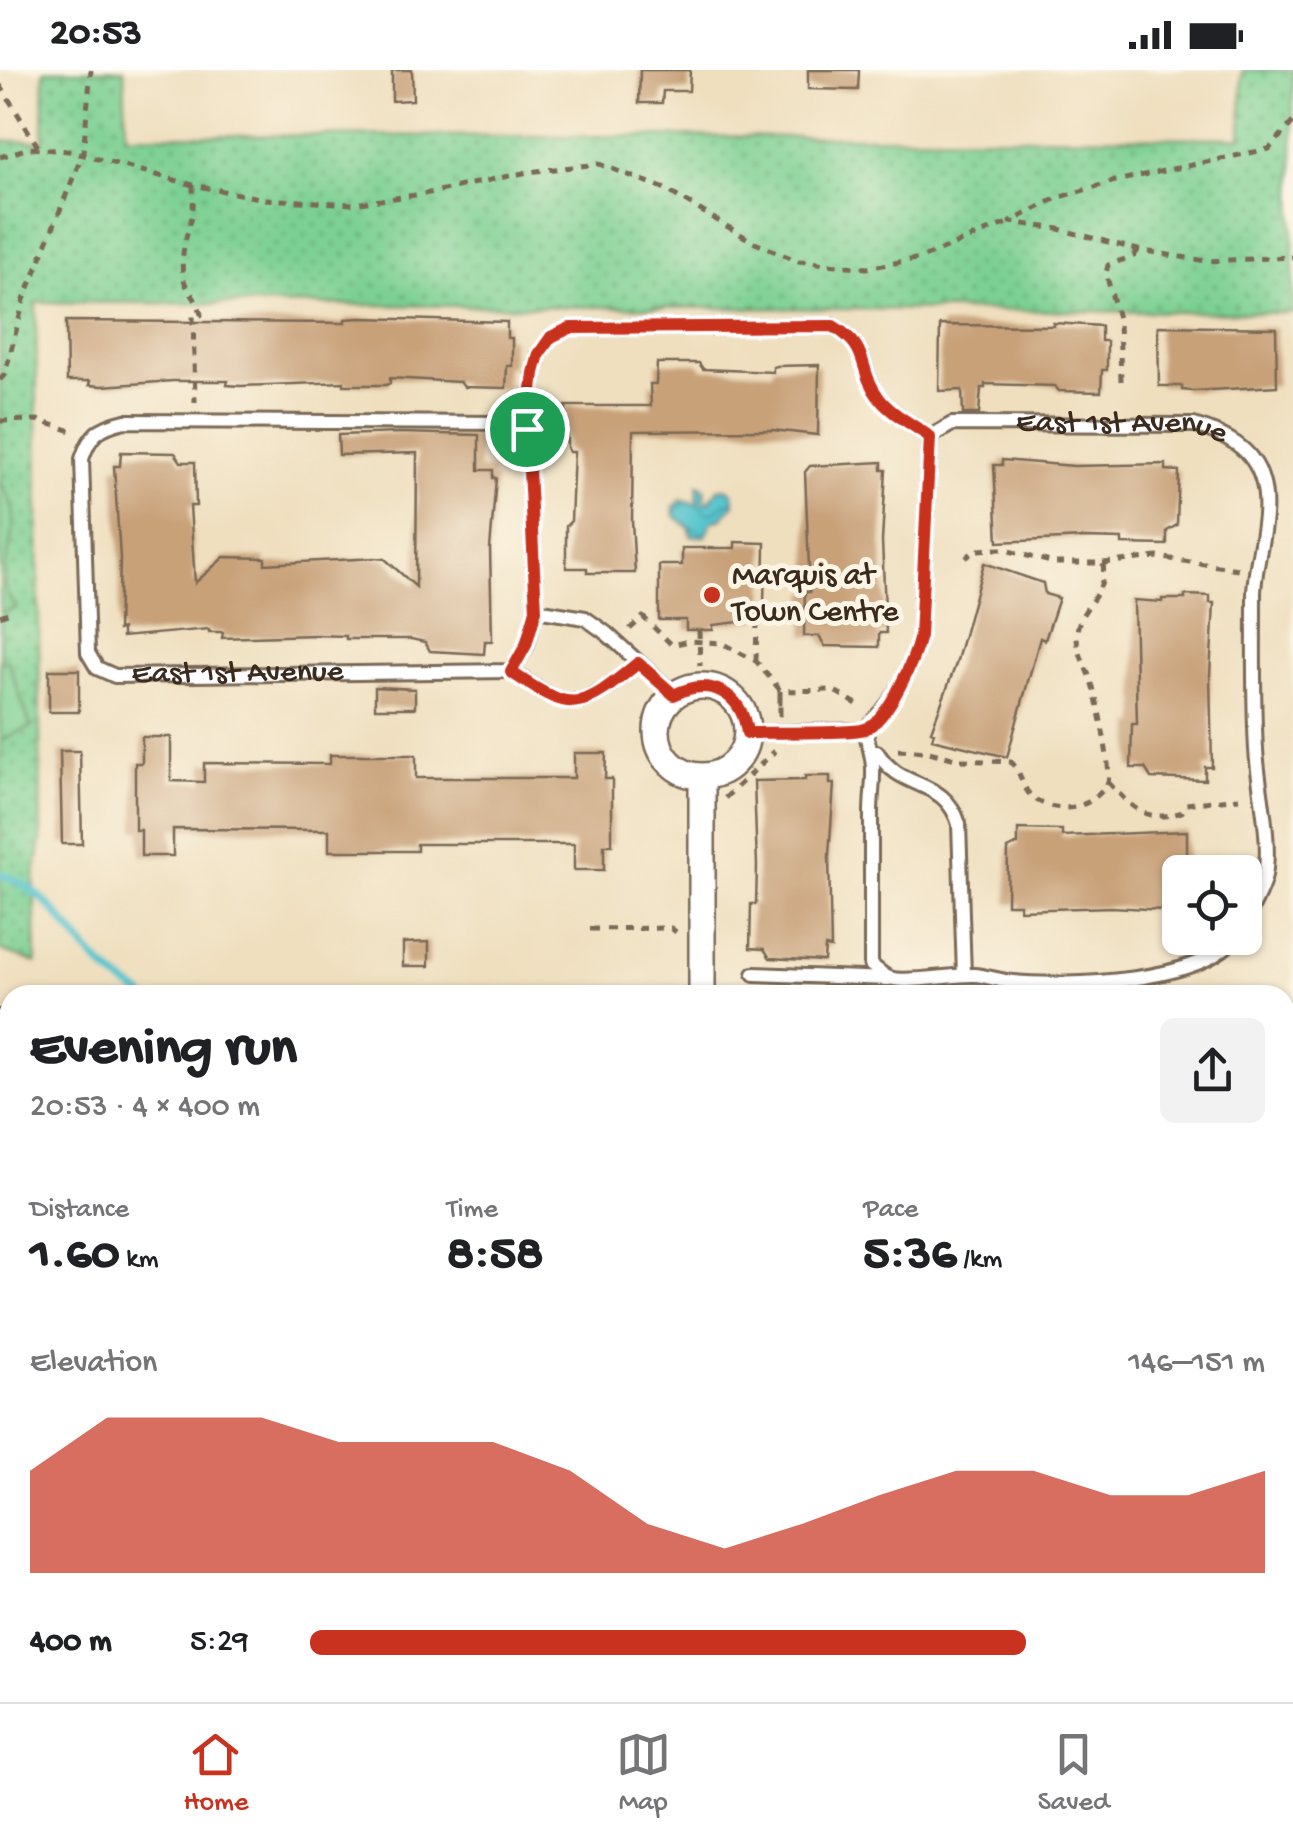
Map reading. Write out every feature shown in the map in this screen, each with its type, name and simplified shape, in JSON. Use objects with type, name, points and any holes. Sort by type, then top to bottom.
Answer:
[{"type":"street","points":[[702,686],[728,694],[745,717],[747,733],[736,761],[724,770],[702,777],[680,770],[660,749],[658,720],[674,695],[702,686]]},
{"type":"street","points":[[702,777],[702,985]]},
{"type":"lane","points":[[638,663],[596,698],[575,702],[550,698],[511,672],[526,645],[536,610],[527,429],[539,354],[551,337],[570,328],[833,326],[851,337],[861,351],[868,378],[880,399],[930,437],[920,636],[914,662],[881,716],[864,730],[747,733]]},
{"type":"lane","points":[[89,438],[104,426],[125,421],[508,423],[527,429]]},
{"type":"lane","name":"East 1st Avenue","points":[[930,437],[952,424],[983,422],[1194,425],[1228,436],[1250,456],[1262,480],[1265,510],[1254,572],[1256,750],[1264,840],[1262,883]]},
{"type":"lane","name":"East 1st Avenue","points":[[89,438],[82,459],[86,640],[96,668],[114,676],[511,672]]},
{"type":"lane","points":[[536,610],[585,618],[618,642],[674,695]]},
{"type":"lane","points":[[864,730],[887,769],[937,792],[953,804],[959,824],[964,976]]},
{"type":"lane","points":[[864,730],[875,758],[876,778],[870,805],[871,965],[890,979]]},
{"type":"lane","points":[[754,974],[890,979],[964,976],[1037,982],[1132,977],[1183,968],[1213,955]]},
{"type":"path","points":[[0,380],[24,300],[84,154],[91,70]]},
{"type":"path","points":[[0,85],[40,150]]},
{"type":"path","points":[[0,156],[29,148],[84,154],[194,185],[264,198],[353,204],[528,172],[599,164],[663,188],[755,243],[798,261],[866,268],[921,258],[1057,198],[1269,149],[1293,122]]},
{"type":"path","points":[[194,185],[192,215],[185,231],[184,268],[185,283],[200,304],[201,315],[193,316],[196,421]]},
{"type":"path","points":[[1010,222],[1206,261],[1293,257]]},
{"type":"path","points":[[1121,381],[1119,322],[1106,273],[1108,265],[1134,256],[1138,250]]},
{"type":"path","points":[[0,421],[37,420],[89,438]]},
{"type":"path","points":[[966,558],[975,550],[988,548],[1054,563],[1158,557],[1254,572]]},
{"type":"path","points":[[892,748],[960,760],[1011,762],[1026,791],[1051,807],[1082,806],[1102,791],[1108,782],[1108,764],[1096,698],[1077,631],[1101,590],[1103,563]]},
{"type":"path","points":[[0,616],[10,612]]},
{"type":"path","points":[[618,642],[643,617],[672,645],[721,643],[756,661],[780,690],[780,714]]},
{"type":"path","points":[[756,620],[756,661]]},
{"type":"path","points":[[699,630],[700,666]]},
{"type":"path","points":[[780,702],[780,690],[833,690],[863,707]]},
{"type":"path","points":[[721,812],[723,800],[782,746]]},
{"type":"path","points":[[1108,782],[1125,804],[1156,815],[1175,815],[1186,804],[1196,801],[1240,798]]},
{"type":"path","points":[[590,929],[671,928],[681,935]]},
{"type":"green space","points":[[44,70],[124,70],[126,135],[1241,138],[1242,70],[1293,70],[1293,313],[36,302],[41,841],[34,879],[36,963],[0,950],[0,141],[43,141]]},
{"type":"green space","points":[[0,483],[13,510],[5,586],[16,608],[0,612]]},
{"type":"green space","points":[[0,661],[8,661],[31,727],[0,740]]},
{"type":"water","points":[[698,485],[705,488],[704,504],[718,489],[726,488],[733,493],[734,504],[722,518],[712,521],[705,536],[691,536],[690,528],[675,516],[674,507],[682,500],[697,504]]},
{"type":"building","points":[[392,70],[412,70],[413,100],[392,101]]},
{"type":"building","points":[[640,70],[690,70],[689,91],[663,91],[662,103],[639,103]]},
{"type":"building","points":[[808,70],[859,70],[858,90],[808,89]]},
{"type":"building","points":[[345,319],[507,322],[507,338],[512,338],[512,366],[507,366],[506,388],[390,378],[386,385],[344,382],[240,386],[227,385],[228,381],[173,381],[102,386],[89,385],[90,381],[67,381],[66,321],[345,323]]},
{"type":"building","points":[[1053,323],[1101,326],[1101,341],[1107,341],[1107,370],[1102,370],[1101,392],[985,384],[981,388],[979,414],[963,414],[962,390],[939,391],[940,325],[1054,326]]},
{"type":"building","points":[[1158,326],[1276,328],[1277,386],[1194,391],[1182,390],[1182,386],[1159,386]]},
{"type":"building","points":[[657,363],[699,363],[703,369],[773,372],[777,366],[819,365],[818,435],[772,430],[633,431],[635,573],[587,573],[587,568],[566,568],[574,452],[567,447],[566,406],[651,406],[650,384],[656,384]]},
{"type":"building","points":[[338,435],[479,435],[479,470],[493,470],[496,478],[490,549],[492,641],[485,641],[484,654],[430,651],[425,642],[411,639],[315,635],[222,638],[223,632],[209,629],[122,637],[122,629],[118,630],[120,558],[114,466],[120,466],[121,452],[175,453],[181,462],[195,462],[196,506],[190,506],[195,583],[224,557],[265,558],[265,564],[375,558],[385,559],[416,587],[417,453],[339,455]]},
{"type":"building","points":[[1002,460],[1074,466],[1166,464],[1166,470],[1179,471],[1177,525],[1167,531],[1167,545],[1084,538],[998,542],[994,465],[1002,465]]},
{"type":"building","points":[[882,462],[882,470],[886,470],[882,541],[886,633],[879,633],[879,647],[825,646],[819,636],[804,636],[805,592],[810,592],[805,472],[810,466]]},
{"type":"building","name":"Marquis at Town Centre","points":[[735,542],[765,543],[764,607],[757,607],[757,620],[713,625],[713,630],[686,630],[686,620],[659,620],[659,565],[682,565],[682,548],[735,548]]},
{"type":"building","points":[[984,563],[1043,583],[1045,594],[1059,598],[1045,640],[1040,638],[1007,757],[932,739],[931,731],[956,664]]},
{"type":"building","points":[[1185,595],[1210,596],[1210,603],[1214,603],[1210,675],[1212,767],[1205,767],[1205,780],[1151,778],[1145,768],[1131,768],[1132,724],[1137,724],[1134,600],[1162,602],[1185,599]]},
{"type":"building","points":[[49,670],[79,670],[79,712],[49,712]]},
{"type":"building","points":[[375,687],[415,689],[415,708],[375,708]]},
{"type":"building","points":[[142,737],[171,737],[171,781],[204,782],[204,763],[330,764],[330,755],[416,755],[416,778],[574,778],[574,753],[606,753],[605,779],[612,779],[612,845],[604,845],[604,870],[574,870],[574,844],[417,844],[417,851],[329,851],[329,830],[173,829],[173,856],[141,856],[141,830],[135,830],[135,763],[142,763]]},
{"type":"building","points":[[60,751],[80,751],[82,844],[62,844]]},
{"type":"building","points":[[805,776],[830,776],[830,784],[834,784],[829,855],[831,948],[825,947],[824,961],[770,958],[764,949],[750,948],[757,866],[754,781],[805,780]]},
{"type":"building","points":[[1018,829],[1062,830],[1062,836],[1187,831],[1187,855],[1162,855],[1162,910],[1020,910],[1020,904],[1007,904],[1008,849],[1018,844]]},
{"type":"building","points":[[429,942],[429,966],[403,966],[403,943]]},
{"type":"waterway","points":[[0,874],[17,881],[45,902],[91,955],[127,985]]},
{"type":"place","name":"Marquis at Town Centre","points":[[712,595]]},
{"type":"route","points":[[833,326],[851,337],[861,351],[868,378],[880,399],[930,437],[920,636],[914,662],[881,716],[864,730],[747,733],[739,704],[728,694],[702,686],[674,695],[638,663],[596,698],[575,702],[550,698],[511,672],[526,645],[536,610],[527,429],[539,354],[551,337],[570,328],[833,326]]}]
